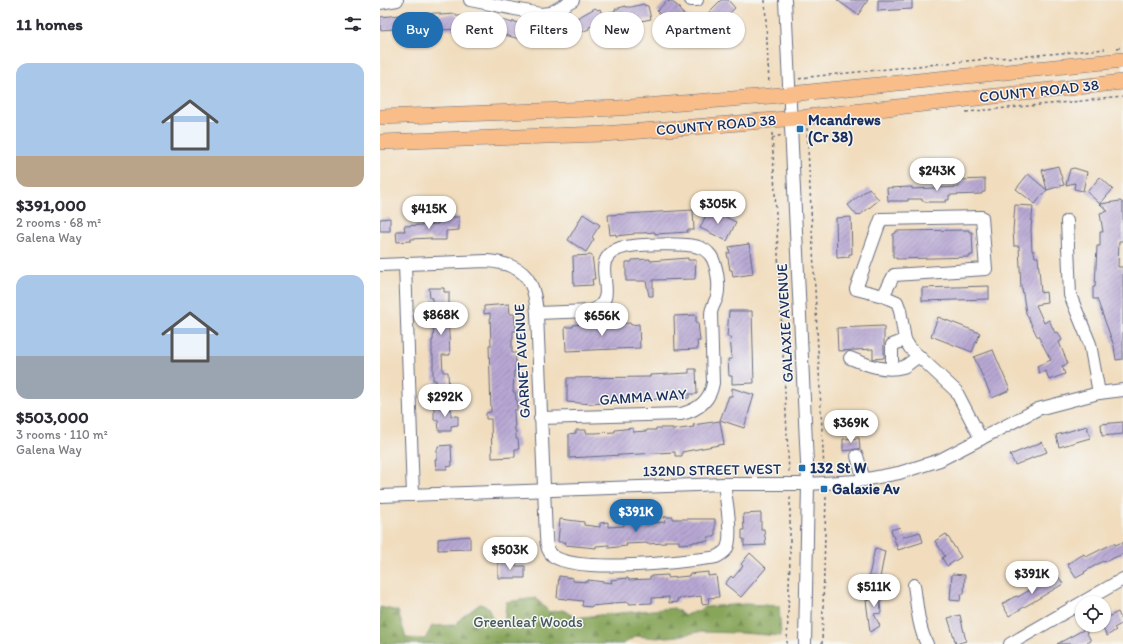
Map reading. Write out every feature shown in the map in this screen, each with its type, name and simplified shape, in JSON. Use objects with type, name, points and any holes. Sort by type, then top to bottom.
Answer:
[{"type":"main road","name":"COUNTY ROAD 38","points":[[380,117],[619,108],[790,94],[1119,54]]},
{"type":"main road","name":"COUNTY ROAD 38","points":[[380,142],[603,134],[705,126],[1123,82]]},
{"type":"street","points":[[380,3],[397,0]]},
{"type":"street","points":[[470,0],[540,14],[550,13],[573,0]]},
{"type":"street","points":[[691,0],[697,0]]},
{"type":"street","name":"GALAXIE AVENUE","points":[[785,0],[808,484],[805,644]]},
{"type":"street","points":[[883,296],[894,275],[986,269],[982,217],[881,219],[856,289],[883,296],[897,302],[900,310],[905,340],[910,348],[956,391],[980,439]]},
{"type":"street","points":[[1067,221],[1070,295],[1090,344],[1099,393]]},
{"type":"street","name":"GAMMA WAY","points":[[537,313],[591,311],[601,305],[606,294],[606,259],[610,254],[625,247],[639,245],[693,246],[705,250],[714,262],[718,288],[711,314],[713,383],[712,390],[704,403],[691,412],[681,414],[540,418]]},
{"type":"street","name":"GARNET AVENUE","points":[[380,265],[487,261],[507,264],[516,269],[530,282],[537,313],[540,418],[547,548],[552,555],[578,564],[615,565],[664,563],[717,557],[727,548],[730,538],[724,484]]},
{"type":"street","points":[[405,264],[413,495]]},
{"type":"street","points":[[892,368],[892,345],[905,340]]},
{"type":"street","points":[[850,358],[874,368],[892,368],[904,367],[919,356]]},
{"type":"street","name":"132ND STREET WEST","points":[[380,496],[724,484],[808,484],[864,480],[899,473],[940,460],[1038,409],[1099,393],[1123,390]]},
{"type":"street","points":[[857,456],[864,480]]},
{"type":"street","points":[[1010,644],[1123,578]]},
{"type":"street","points":[[914,585],[920,621],[927,644]]},
{"type":"path","points":[[765,0],[770,85]]},
{"type":"path","points":[[1119,54],[1123,47]]},
{"type":"path","points":[[808,77],[997,58],[1017,58],[1108,49]]},
{"type":"path","points":[[807,127],[824,470]]},
{"type":"path","points":[[772,138],[789,473]]},
{"type":"path","points":[[787,644],[790,558],[790,494]]},
{"type":"path","points":[[822,644],[826,497]]},
{"type":"green space","name":"Greenleaf Woods","points":[[536,598],[549,612],[563,610],[576,618],[674,608],[685,615],[698,611],[704,607],[746,604],[779,606],[781,636],[698,632],[657,638],[636,636],[623,644],[380,644],[380,607],[398,611],[406,638],[425,639],[432,626],[456,625],[461,618],[480,604],[488,607],[494,623],[504,628],[506,602]]},
{"type":"building","points":[[667,0],[669,2],[670,0],[680,8],[679,9],[681,12],[658,12],[657,11]]},
{"type":"building","points":[[721,0],[728,0],[735,8],[731,12],[709,12]]},
{"type":"building","points":[[837,0],[868,0],[858,15]]},
{"type":"building","points":[[878,0],[912,0],[912,9],[878,11]]},
{"type":"building","points":[[644,4],[648,6],[651,19],[644,20],[644,12],[611,12],[615,11],[615,9],[626,6],[631,7]]},
{"type":"building","points":[[595,8],[598,10],[600,9],[601,12],[590,12],[590,27],[589,29],[582,32],[582,15]]},
{"type":"building","points":[[451,14],[451,30],[443,30],[443,15]]},
{"type":"building","points":[[392,16],[392,29],[380,30],[380,17]]},
{"type":"building","points":[[507,21],[513,23],[513,21],[515,22],[515,38],[507,36]]},
{"type":"building","points":[[1058,166],[1064,185],[1047,190],[1042,170]]},
{"type":"building","points":[[1074,168],[1087,172],[1083,191],[1074,189],[1075,183],[1066,185],[1070,169]]},
{"type":"building","points":[[1028,174],[1047,190],[1035,204],[1016,189]]},
{"type":"building","points":[[1100,177],[1113,189],[1100,204],[1087,192]]},
{"type":"building","points":[[985,179],[985,192],[982,192],[982,194],[949,195],[949,200],[946,200],[946,202],[925,202],[922,201],[922,199],[888,201],[887,188],[912,187],[912,189],[959,187],[959,180]]},
{"type":"building","points":[[869,188],[879,200],[857,216],[848,205]]},
{"type":"building","points":[[1120,201],[1123,203],[1123,241],[1119,241],[1118,267],[1123,267],[1123,359],[1116,360],[1114,346],[1097,299],[1093,299],[1093,287],[1095,287],[1097,246],[1100,246],[1100,232],[1103,232],[1100,213],[1108,211],[1100,204]]},
{"type":"building","points":[[1015,205],[1033,206],[1031,229],[1032,251],[1034,251],[1035,257],[1038,257],[1041,293],[1046,292],[1047,302],[1036,305],[1044,323],[1049,320],[1055,333],[1058,332],[1062,340],[1059,342],[1068,364],[1062,366],[1065,374],[1049,380],[1046,371],[1039,373],[1037,366],[1051,360],[1026,313],[1021,288],[1019,246],[1014,246],[1013,230]]},
{"type":"building","points":[[709,209],[736,222],[727,241],[700,228]]},
{"type":"building","points":[[693,210],[694,230],[687,230],[688,232],[655,234],[655,232],[616,236],[616,234],[610,235],[608,215]]},
{"type":"building","points":[[583,214],[600,225],[592,237],[594,239],[586,252],[568,240]]},
{"type":"building","points":[[438,217],[459,217],[459,230],[446,231],[446,240],[431,240],[431,238],[411,239],[411,241],[397,242],[396,231],[405,231],[404,226],[438,224]]},
{"type":"building","points":[[851,217],[852,254],[849,254],[849,257],[837,258],[836,218]]},
{"type":"building","points":[[390,218],[390,231],[380,231],[380,219]]},
{"type":"building","points":[[969,230],[969,232],[972,232],[973,255],[970,255],[970,257],[896,259],[896,257],[893,257],[893,234],[896,233],[896,231]]},
{"type":"building","points":[[749,244],[753,274],[733,277],[732,270],[730,270],[727,253],[730,253],[729,247]]},
{"type":"building","points":[[592,255],[595,279],[592,279],[593,285],[574,286],[573,256]]},
{"type":"building","points":[[688,258],[688,260],[696,260],[695,279],[653,280],[653,296],[649,296],[646,281],[626,281],[626,262],[632,262],[632,260],[650,259],[650,261]]},
{"type":"building","points":[[989,286],[989,299],[922,301],[922,288]]},
{"type":"building","points":[[429,288],[444,288],[444,292],[449,292],[449,307],[454,306],[455,314],[448,314],[450,355],[442,355],[443,372],[448,372],[449,392],[436,392],[436,380],[433,380],[432,340],[434,326],[432,298],[430,298]]},
{"type":"building","points":[[509,304],[510,314],[514,314],[516,331],[513,331],[512,353],[516,353],[513,392],[515,392],[517,400],[517,410],[514,410],[516,439],[518,439],[519,449],[515,449],[515,457],[492,458],[491,419],[486,419],[486,413],[491,412],[489,345],[491,345],[490,313],[484,314],[484,306]]},
{"type":"building","points":[[729,311],[752,311],[754,383],[732,384],[732,376],[729,376],[728,359],[732,359],[730,337],[727,337]]},
{"type":"building","points":[[696,315],[696,323],[698,323],[700,341],[697,341],[698,349],[675,350],[674,316]]},
{"type":"building","points":[[938,317],[980,333],[972,352],[931,336]]},
{"type":"building","points":[[630,323],[631,325],[639,324],[640,348],[566,351],[565,327],[573,327],[573,325],[583,324],[583,326],[592,325],[592,327],[612,326],[612,324]]},
{"type":"building","points":[[884,326],[884,358],[873,359],[873,349],[838,351],[837,328]]},
{"type":"building","points":[[993,350],[1010,390],[992,398],[974,357]]},
{"type":"building","points":[[689,369],[696,369],[697,394],[689,394],[689,398],[657,398],[630,402],[630,398],[610,400],[610,402],[593,404],[567,402],[567,378],[650,377],[650,375],[689,373]]},
{"type":"building","points":[[732,388],[754,395],[744,428],[720,420],[729,396],[732,396]]},
{"type":"building","points":[[445,405],[445,409],[451,409],[451,416],[458,416],[458,425],[451,426],[451,431],[439,431],[438,420],[434,420],[434,406]]},
{"type":"building","points":[[720,421],[724,444],[682,452],[682,456],[675,456],[675,452],[569,458],[569,434],[576,433],[576,430],[586,430],[586,433],[595,433],[615,432],[615,430],[633,428],[633,432],[656,430],[656,428],[673,428],[673,430]]},
{"type":"building","points":[[1123,422],[1123,434],[1102,436],[1101,424]]},
{"type":"building","points":[[1087,426],[1090,438],[1059,447],[1056,435]]},
{"type":"building","points":[[859,438],[860,449],[843,451],[843,439]]},
{"type":"building","points":[[1042,442],[1047,452],[1015,465],[1010,455]]},
{"type":"building","points":[[451,445],[452,466],[446,467],[447,469],[436,469],[435,459],[437,459],[438,446]]},
{"type":"building","points":[[761,513],[761,529],[764,529],[766,545],[744,546],[744,539],[742,539],[742,530],[744,530],[743,514]]},
{"type":"building","points":[[664,517],[673,517],[673,519],[715,519],[715,537],[708,537],[708,541],[693,543],[679,544],[679,541],[665,541],[665,543],[626,544],[627,546],[609,548],[609,545],[596,546],[596,548],[565,545],[566,542],[558,542],[560,519],[584,522],[584,525],[600,527],[600,523],[608,522],[608,527],[624,526],[624,521],[634,521],[634,524],[665,522]]},
{"type":"building","points":[[900,527],[903,537],[920,532],[923,542],[898,550],[891,530]]},
{"type":"building","points":[[946,534],[961,557],[947,566],[942,558],[945,556],[935,541]]},
{"type":"building","points":[[470,536],[470,549],[438,550],[438,539]]},
{"type":"building","points":[[1123,542],[1123,554],[1104,562],[1103,561],[1076,578],[1067,564],[1084,554],[1086,557],[1114,543],[1115,545]]},
{"type":"building","points":[[875,548],[885,551],[880,578],[869,576]]},
{"type":"building","points":[[750,553],[766,568],[741,597],[725,584],[731,576],[733,578],[743,566],[741,564]]},
{"type":"building","points":[[498,561],[511,561],[511,566],[525,566],[525,578],[498,578]]},
{"type":"building","points":[[708,572],[708,576],[716,575],[719,597],[708,598],[709,603],[702,604],[701,596],[677,599],[678,602],[669,603],[669,597],[652,598],[652,603],[613,603],[591,607],[582,606],[583,601],[557,598],[559,576],[573,578],[573,581],[588,582],[588,580],[612,583],[611,580],[628,578],[629,580],[650,579],[650,576],[668,575],[668,578]]},
{"type":"building","points":[[952,574],[965,575],[964,594],[961,594],[960,601],[950,600]]},
{"type":"building","points":[[1057,574],[1063,584],[1009,616],[1002,604],[1014,597],[1018,597]]},
{"type":"building","points":[[879,589],[881,613],[874,614],[880,626],[870,632],[866,600],[869,601],[868,590]]},
{"type":"building","points":[[1118,612],[1123,623],[1114,628],[1116,630],[1107,636],[1105,632],[1111,632],[1111,616]]},
{"type":"building","points":[[960,615],[966,641],[956,644],[948,618]]},
{"type":"building","points":[[1079,632],[1086,632],[1091,641],[1085,644],[1057,644]]},
{"type":"place","name":"Mcandrews (Cr 38)","points":[[800,129]]},
{"type":"place","name":"132 St W","points":[[802,468]]},
{"type":"place","name":"Galaxie Av","points":[[824,489]]}]
